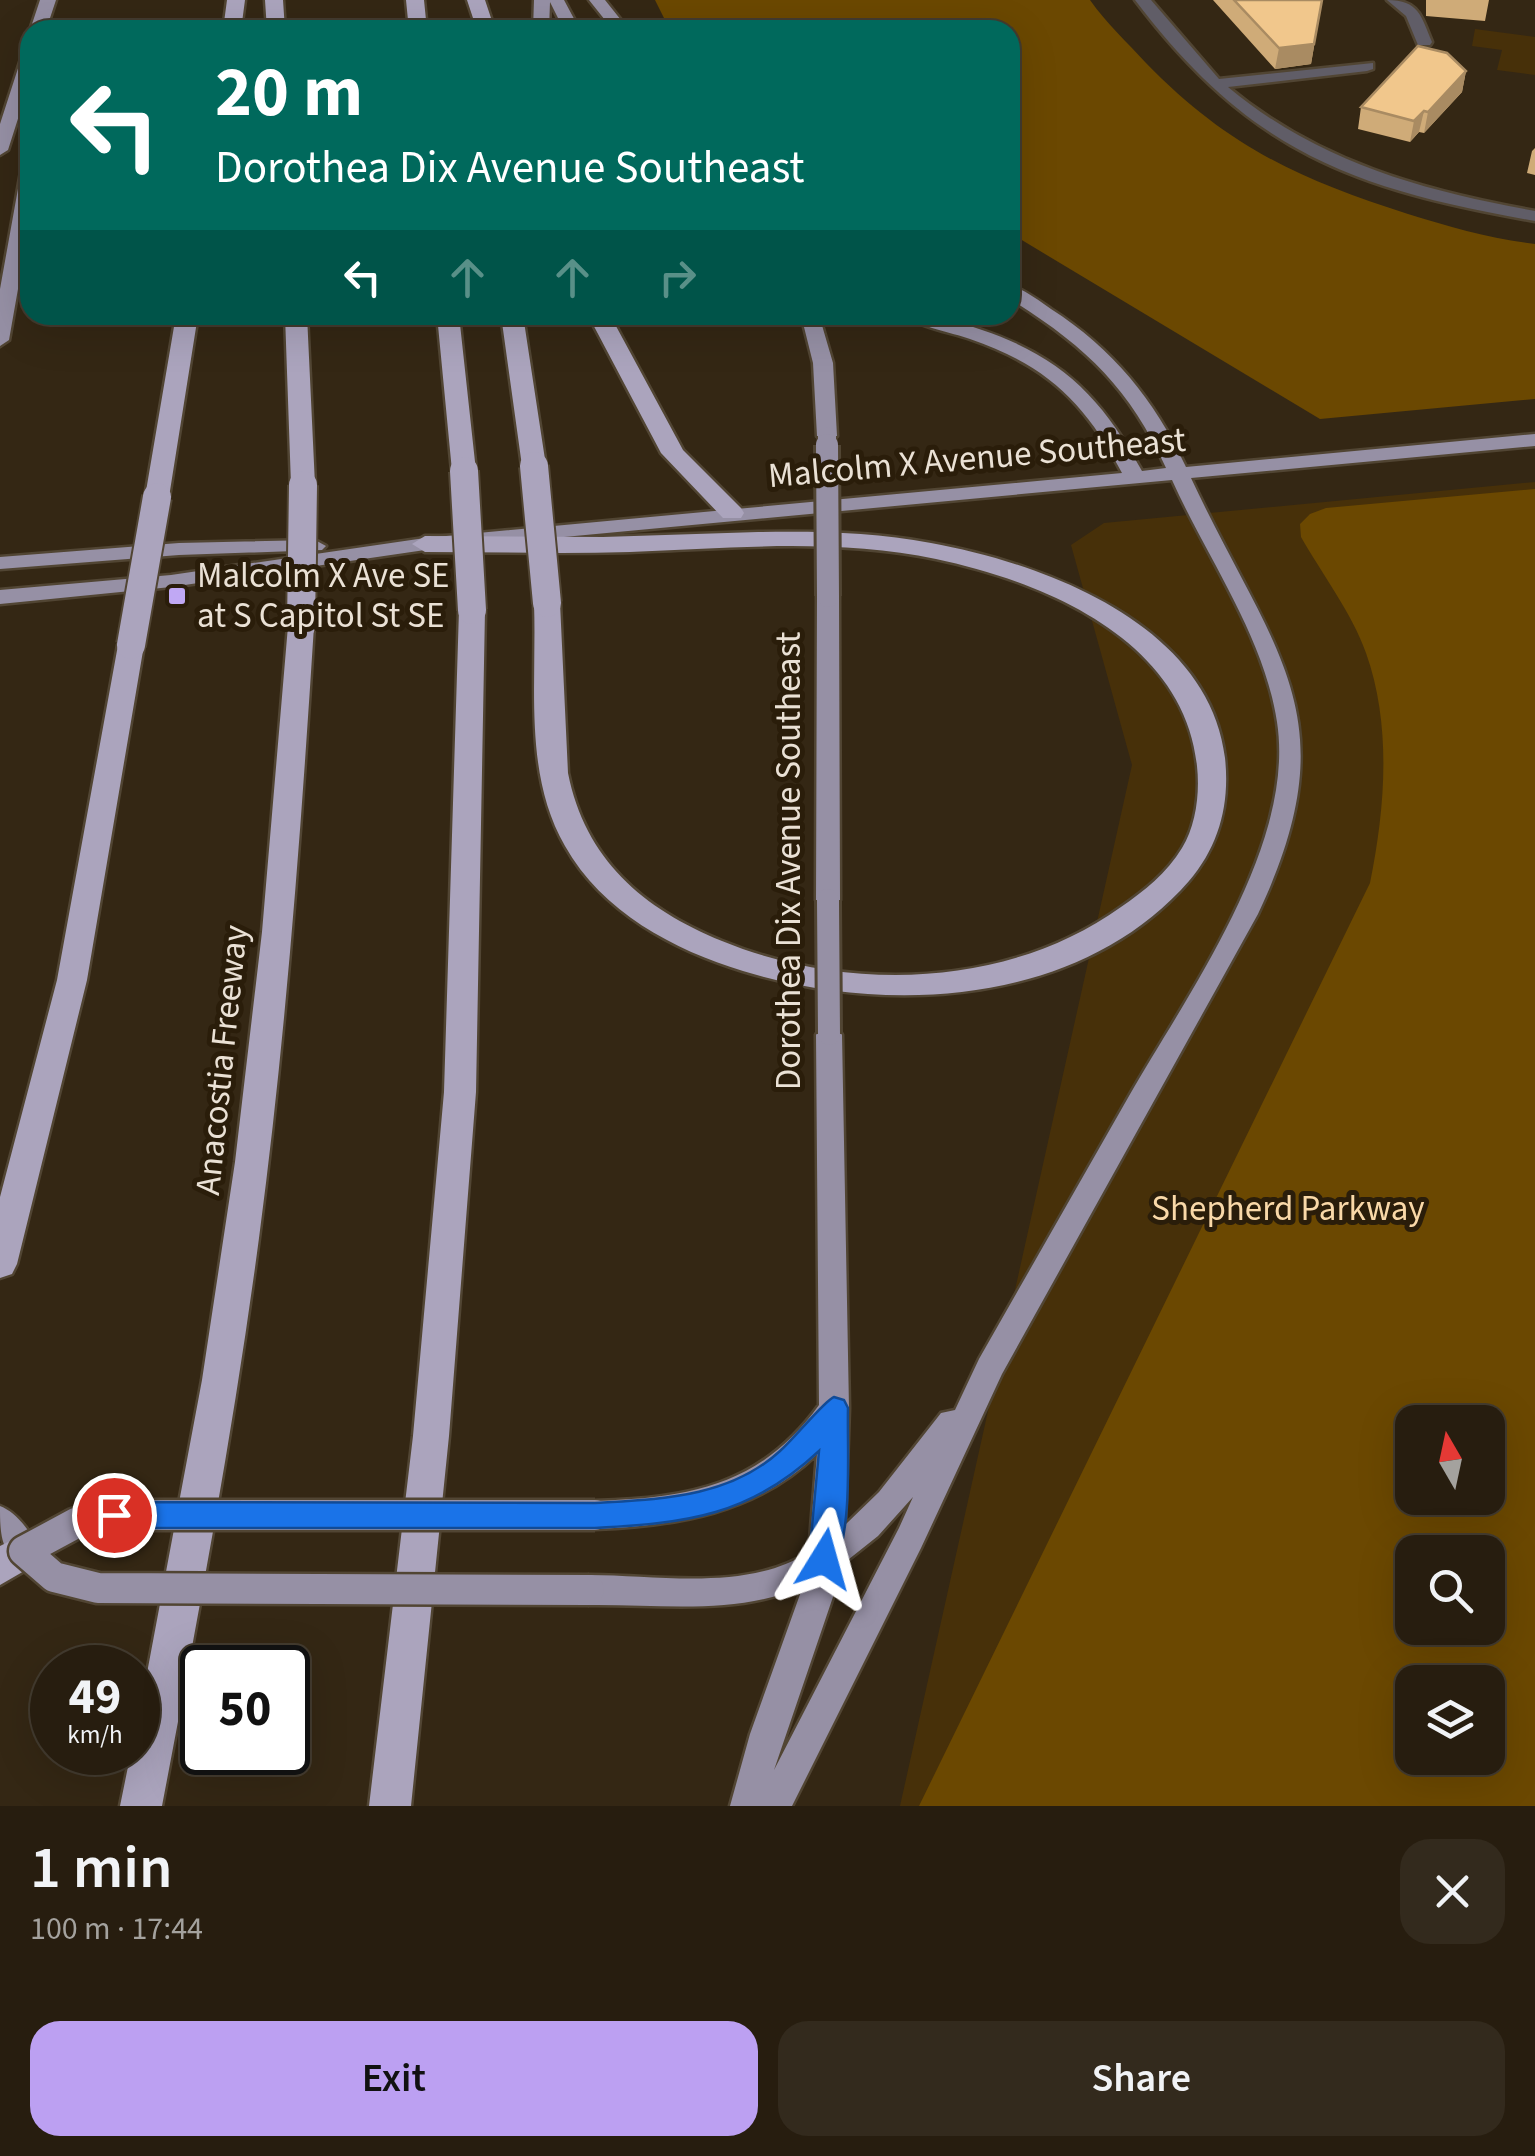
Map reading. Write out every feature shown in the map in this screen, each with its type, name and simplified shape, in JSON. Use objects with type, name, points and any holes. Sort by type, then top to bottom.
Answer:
[{"type":"highway","points":[[0,1264],[76,963],[185,325]]},
{"type":"highway","name":"Anacostia Freeway","points":[[140,1806],[177,1624],[242,1239],[276,936],[301,626],[303,485],[296,325]]},
{"type":"highway","points":[[390,1806],[431,1436],[460,1092],[472,610],[464,471],[449,325]]},
{"type":"highway","points":[[425,544],[541,543],[846,539],[940,552],[1038,581],[1121,626],[1182,682],[1205,724],[1211,746],[1212,795],[1198,845],[1183,868],[1137,913],[1075,950],[1040,964],[966,980],[881,985],[838,983],[757,966],[706,946],[648,916],[596,870],[579,846],[566,821],[554,776],[547,603],[541,543],[534,466],[513,325]]},
{"type":"highway","points":[[605,325],[672,453],[732,514]]},
{"type":"main road","points":[[597,0],[613,20]]},
{"type":"main road","points":[[0,150],[20,87]]},
{"type":"main road","points":[[0,340],[20,228]]},
{"type":"main road","points":[[774,1806],[910,1538],[990,1368],[1262,880],[1284,814],[1290,753],[1289,724],[1282,697],[1260,642],[1154,424],[1122,376],[1089,345],[1020,298]]},
{"type":"main road","name":"Dorothea Dix Avenue Southeast","points":[[747,1806],[767,1734],[818,1594],[833,1483],[827,436],[826,389],[814,325]]},
{"type":"main road","points":[[946,325],[1001,343],[1067,380],[1111,428],[1135,476]]},
{"type":"main road","name":"Malcolm X Avenue Southeast","points":[[0,597],[170,581],[425,544],[1535,440]]},
{"type":"main road","name":"Malcolm X Avenue Southeast","points":[[0,563],[179,549],[425,544]]},
{"type":"main road","points":[[0,1520],[12,1559],[54,1577],[98,1588],[750,1588],[801,1572],[849,1542],[906,1484],[990,1368]]},
{"type":"main road","points":[[12,1559],[76,1523],[114,1515],[595,1516],[674,1511],[727,1498],[780,1470],[818,1434],[834,1408]]},
{"type":"street","points":[[1143,0],[1216,84],[1280,133],[1353,169],[1424,193],[1535,216]]},
{"type":"street","points":[[1394,0],[1413,14],[1424,42]]},
{"type":"street","points":[[1216,84],[1367,66]]},
{"type":"green space","points":[[655,0],[1090,0],[1176,92],[1235,138],[1266,156],[1332,187],[1408,214],[1471,232],[1535,244],[1535,399],[1320,419],[1020,239],[1020,20],[665,20]]},
{"type":"green space","points":[[1475,29],[1535,37],[1535,75],[1497,70],[1502,50],[1472,46]]},
{"type":"green space","name":"Shepherd Parkway","points":[[1535,482],[1535,1806],[900,1806],[1132,765],[1071,545],[1104,523]]},
{"type":"green space","name":"Shepherd Parkway","points":[[1535,489],[1535,1806],[919,1806],[1370,883],[1382,797],[1380,709],[1360,638],[1301,537],[1300,524],[1310,514],[1326,508]]},
{"type":"building","points":[[1234,0],[1322,0],[1314,44],[1279,48]]},
{"type":"building","points":[[1418,46],[1447,53],[1466,71],[1428,112],[1424,111],[1414,121],[1361,107]]},
{"type":"place","name":"Malcolm X Ave SE at S Capitol St SE","points":[[177,596]]},
{"type":"route","points":[[114,1515],[595,1516],[674,1511],[727,1498],[780,1470],[818,1434],[834,1408],[832,1500],[824,1559]]}]
